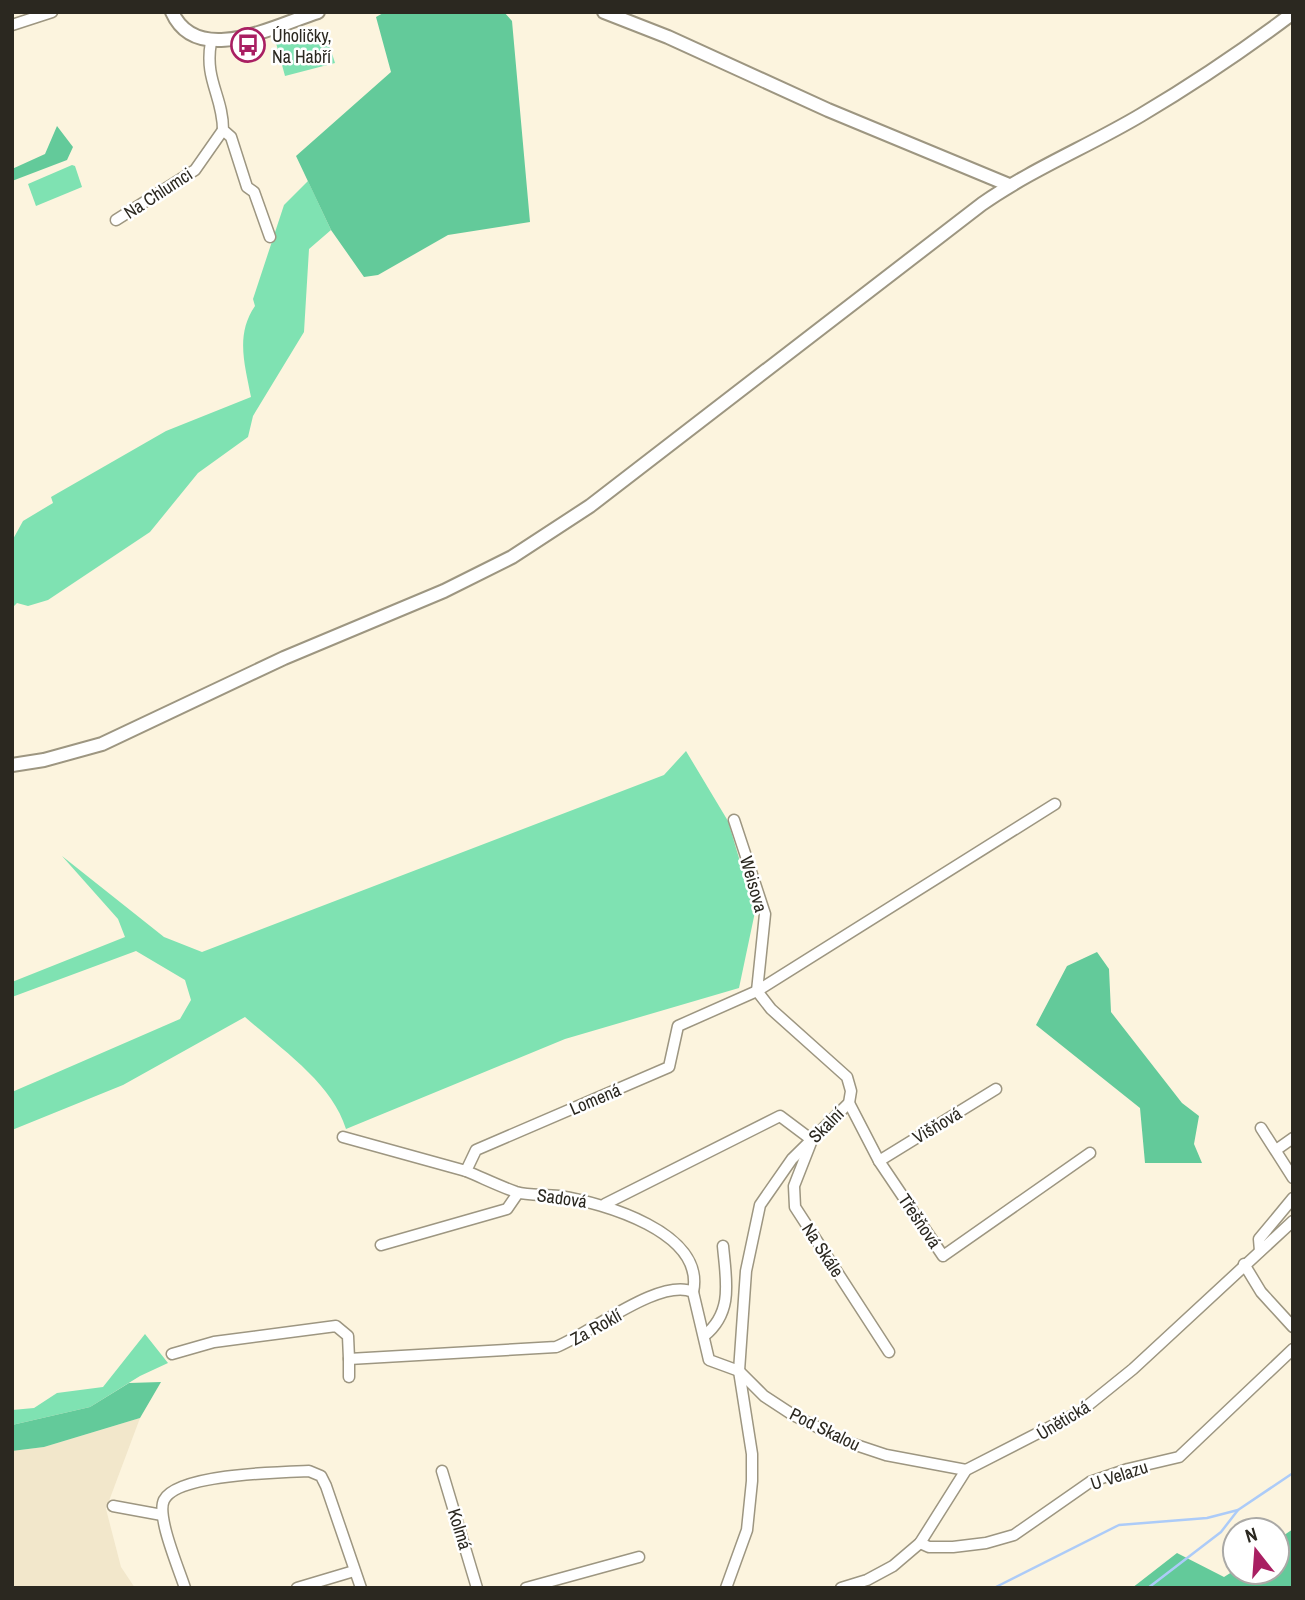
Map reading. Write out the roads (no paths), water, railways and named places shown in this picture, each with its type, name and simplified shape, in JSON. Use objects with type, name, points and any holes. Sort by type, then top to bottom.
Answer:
[{"type":"street","points":[[12,25],[52,12]]},
{"type":"street","points":[[172,12],[186,32],[211,41],[231,40],[318,12]]},
{"type":"street","points":[[604,12],[668,37],[828,110],[1009,185]]},
{"type":"street","points":[[12,765],[44,760],[102,744],[284,658],[444,591],[512,557],[590,506],[1009,185],[1140,116],[1251,44],[1293,13]]},
{"type":"street","points":[[211,41],[208,60],[210,82],[223,119],[223,130],[231,138],[247,187],[254,192],[270,237]]},
{"type":"street","name":"Na Chlumci","points":[[116,220],[195,170],[223,130]]},
{"type":"street","points":[[757,991],[1055,804]]},
{"type":"street","name":"Weisova","points":[[734,820],[765,914],[757,991]]},
{"type":"street","name":"Skalní","points":[[726,1588],[747,1530],[752,1482],[739,1371],[746,1271],[760,1205],[792,1159],[849,1103],[851,1091],[847,1077],[771,1009],[757,991]]},
{"type":"street","name":"Lomená","points":[[466,1171],[476,1150],[669,1067],[678,1027],[757,991]]},
{"type":"street","name":"Višňová","points":[[879,1161],[996,1089]]},
{"type":"street","name":"Třešňová","points":[[849,1103],[879,1161],[943,1256],[1090,1153]]},
{"type":"street","name":"Sadová","points":[[381,1245],[507,1209],[518,1193],[557,1195],[605,1204],[780,1116],[812,1140]]},
{"type":"street","points":[[1261,1128],[1293,1178]]},
{"type":"street","points":[[343,1137],[466,1171],[518,1193]]},
{"type":"street","points":[[1276,1150],[1293,1138]]},
{"type":"street","name":"Na Skále","points":[[812,1140],[794,1185],[795,1206],[889,1352]]},
{"type":"street","points":[[1261,1251],[1259,1239],[1293,1198]]},
{"type":"street","points":[[605,1204],[653,1227],[687,1254],[696,1278],[693,1292],[709,1360],[739,1371]]},
{"type":"street","name":"Únětická","points":[[965,1470],[1081,1411],[1133,1369],[1293,1221]]},
{"type":"street","points":[[704,1336],[715,1327],[724,1311],[727,1290],[723,1246]]},
{"type":"street","points":[[1244,1264],[1261,1292],[1293,1327]]},
{"type":"street","name":"Za Roklí","points":[[349,1359],[556,1347],[580,1338],[657,1292],[681,1286],[693,1292]]},
{"type":"street","points":[[172,1354],[214,1342],[336,1325],[348,1336],[349,1377]]},
{"type":"street","name":"U Velazu","points":[[920,1543],[929,1547],[953,1547],[986,1544],[1014,1535],[1090,1482],[1128,1468],[1179,1457],[1293,1349]]},
{"type":"street","name":"Pod Skalou","points":[[739,1371],[764,1396],[793,1415],[846,1442],[886,1455],[965,1470]]},
{"type":"street","points":[[841,1588],[867,1580],[893,1566],[920,1543],[965,1470]]},
{"type":"street","points":[[185,1588],[162,1515],[164,1500],[172,1491],[234,1474],[309,1471],[321,1476],[327,1486],[361,1588]]},
{"type":"street","name":"Kolmá","points":[[442,1471],[477,1588]]},
{"type":"street","points":[[113,1506],[162,1515]]},
{"type":"street","points":[[526,1588],[639,1556]]},
{"type":"street","points":[[297,1588],[354,1571]]},
{"type":"waterway","points":[[1148,1588],[1221,1532],[1238,1510],[1293,1473]]},
{"type":"waterway","points":[[994,1588],[1119,1525],[1207,1518],[1238,1510]]},
{"type":"place","name":"Úholičky, Na Habří","points":[[248,45]]}]
